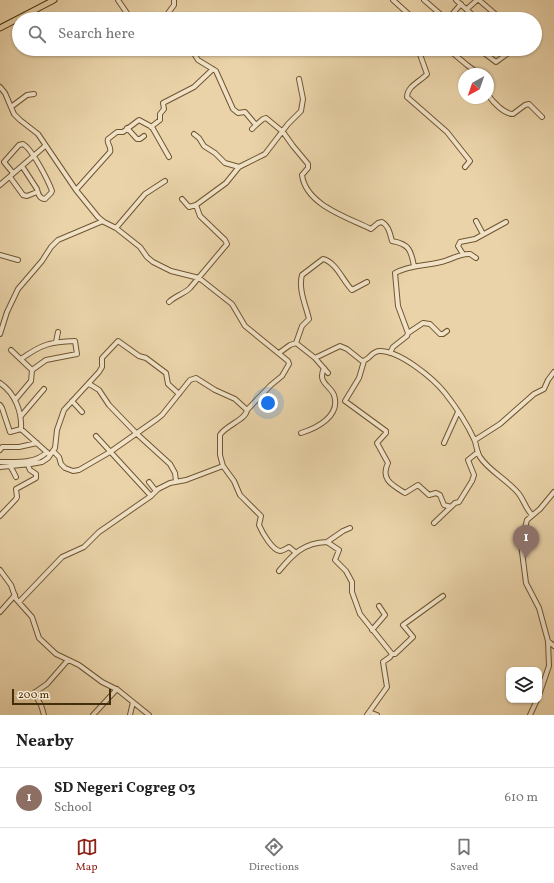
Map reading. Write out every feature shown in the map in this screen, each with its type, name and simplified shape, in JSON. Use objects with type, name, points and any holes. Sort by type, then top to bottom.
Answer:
[{"type":"main road","points":[[31,12],[54,0]]},
{"type":"main road","points":[[0,28],[12,22]]},
{"type":"street","points":[[118,0],[126,12]]},
{"type":"street","points":[[169,12],[174,5],[174,0]]},
{"type":"street","points":[[393,0],[406,12]]},
{"type":"street","points":[[456,0],[470,12]]},
{"type":"street","points":[[467,9],[478,0],[493,12]]},
{"type":"street","points":[[427,1],[439,12]]},
{"type":"street","points":[[454,12],[461,4]]},
{"type":"street","points":[[195,56],[198,60],[213,69],[218,74],[233,109],[238,113],[246,112],[256,125]]},
{"type":"street","points":[[421,56],[427,74],[420,78],[407,94],[407,97],[454,140],[470,161],[465,167]]},
{"type":"street","points":[[456,56],[470,68]]},
{"type":"street","points":[[488,56],[496,62],[503,56]]},
{"type":"street","points":[[151,127],[161,119],[160,114],[164,108],[163,103],[194,87],[213,69]]},
{"type":"street","points":[[182,199],[189,207],[196,205],[226,183],[239,167],[265,154],[301,110],[303,99],[299,79]]},
{"type":"street","points":[[1,90],[17,118],[34,131],[76,190],[103,221],[116,228],[140,247],[147,257],[153,262],[171,272],[199,278],[232,304],[245,326],[289,362],[283,374],[245,415],[228,426],[220,435],[220,454],[223,466],[234,481],[240,495],[260,516],[259,525],[269,542],[278,550],[281,551],[289,547],[295,552]]},
{"type":"street","points":[[11,107],[27,95],[34,94]]},
{"type":"street","points":[[494,102],[509,114],[513,114],[525,105],[529,104],[542,117]]},
{"type":"street","points":[[252,129],[266,118],[283,132],[292,146],[308,165],[302,174],[304,185],[312,195],[328,208],[371,229],[378,223],[384,223],[392,241],[401,243],[411,252],[414,266]]},
{"type":"street","points":[[76,190],[110,152],[111,149],[107,142],[108,139],[140,120],[151,127],[169,157]]},
{"type":"street","points":[[127,128],[137,139],[144,136]]},
{"type":"street","points":[[194,134],[199,138],[204,146],[215,153],[225,163],[239,167]]},
{"type":"street","points":[[22,166],[37,189],[37,192],[43,199],[51,193],[52,191],[33,157],[27,147],[23,144],[20,145],[4,162],[23,195],[27,196],[37,192]]},
{"type":"street","points":[[0,185],[45,146]]},
{"type":"street","points":[[116,228],[145,194],[165,180]]},
{"type":"street","points":[[169,302],[173,298],[186,292],[227,244],[225,240],[200,216],[196,205]]},
{"type":"street","points":[[0,334],[7,312],[18,289],[42,261],[51,247],[58,240],[103,221]]},
{"type":"street","points":[[476,221],[483,234]]},
{"type":"street","points":[[463,254],[458,246],[460,242],[472,240],[506,222]]},
{"type":"street","points":[[408,333],[398,306],[394,275],[396,272],[414,266],[442,262],[463,254],[470,254],[476,258]]},
{"type":"street","points":[[0,255],[18,260]]},
{"type":"street","points":[[296,343],[301,328],[309,319],[303,295],[302,276],[324,259],[331,263],[352,290],[367,282]]},
{"type":"street","points":[[390,353],[393,347],[407,336],[408,333],[423,323],[430,324],[440,334],[447,331]]},
{"type":"street","points":[[56,342],[58,332]]},
{"type":"street","points":[[15,400],[31,381],[32,370],[46,360],[77,354],[75,341],[56,342],[43,345],[36,348],[21,359]]},
{"type":"street","points":[[0,467],[28,465],[42,462],[55,448],[57,430],[62,412],[102,367],[104,355],[118,341],[139,356],[146,358],[166,373],[168,384],[179,394]]},
{"type":"street","points":[[279,353],[290,345],[296,343]]},
{"type":"street","points":[[296,343],[315,358],[328,373]]},
{"type":"street","points":[[315,358],[340,346],[347,349],[360,360],[364,361]]},
{"type":"street","points":[[11,350],[32,370]]},
{"type":"street","points":[[451,507],[444,505],[440,495],[436,493],[429,495],[418,485],[404,493],[393,486],[385,476],[385,468],[388,463],[377,443],[387,432],[345,401],[359,378],[364,361],[374,352],[390,353],[398,356],[433,381],[445,393],[475,440],[478,452],[483,460],[518,493],[529,512],[532,514]]},
{"type":"street","points":[[301,433],[320,424],[335,410],[333,394],[326,386],[322,378],[324,368]]},
{"type":"street","points":[[475,440],[500,424],[534,394],[544,389],[554,372]]},
{"type":"street","points":[[0,383],[15,400],[20,416],[21,429],[50,453],[60,458],[62,465],[73,471],[79,470],[110,452],[162,415],[190,380],[196,378],[211,388],[235,399],[248,410]]},
{"type":"street","points":[[88,384],[102,393],[109,405],[137,434],[170,464],[175,473],[176,481]]},
{"type":"street","points":[[20,416],[44,390]]},
{"type":"street","points":[[72,401],[82,412]]},
{"type":"street","points":[[0,405],[10,432],[21,429]]},
{"type":"street","points":[[444,443],[458,412]]},
{"type":"street","points":[[96,436],[150,496]]},
{"type":"street","points":[[0,450],[2,447],[19,447],[37,443]]},
{"type":"street","points":[[434,523],[455,503],[459,502],[474,475],[468,461],[478,452]]},
{"type":"street","points":[[0,462],[28,461],[41,458],[50,453]]},
{"type":"street","points":[[0,516],[16,499],[15,489],[36,478],[36,474],[30,470],[28,465]]},
{"type":"street","points":[[10,466],[16,476]]},
{"type":"street","points":[[19,602],[62,557],[84,547],[99,532],[156,491],[176,481],[186,480],[223,466]]},
{"type":"street","points":[[149,482],[156,491]]},
{"type":"street","points":[[542,686],[549,666],[548,641],[539,608],[526,583],[521,548],[526,523],[532,514],[540,509],[554,492]]},
{"type":"street","points":[[279,571],[295,552],[311,545],[327,542],[350,528]]},
{"type":"street","points":[[327,542],[339,550],[335,560],[351,580],[352,592],[358,610],[392,654]]},
{"type":"street","points":[[0,570],[11,585],[19,602],[32,617],[39,638],[58,656],[83,667],[102,682],[117,689],[149,715]]},
{"type":"street","points":[[0,612],[15,595]]},
{"type":"street","points":[[377,715],[368,713],[387,687],[383,662],[392,654],[395,654],[412,637],[403,625],[443,596]]},
{"type":"street","points":[[372,630],[385,615],[379,606]]},
{"type":"street","points":[[548,641],[554,646]]},
{"type":"street","points":[[44,715],[41,705],[34,693],[47,684],[68,660]]},
{"type":"street","points":[[93,715],[117,689]]},
{"type":"street","points":[[130,715],[133,702]]},
{"type":"street","points":[[530,715],[536,703]]},
{"type":"place","name":"SD Negeri Cogreg 03","points":[[526,558]]}]
